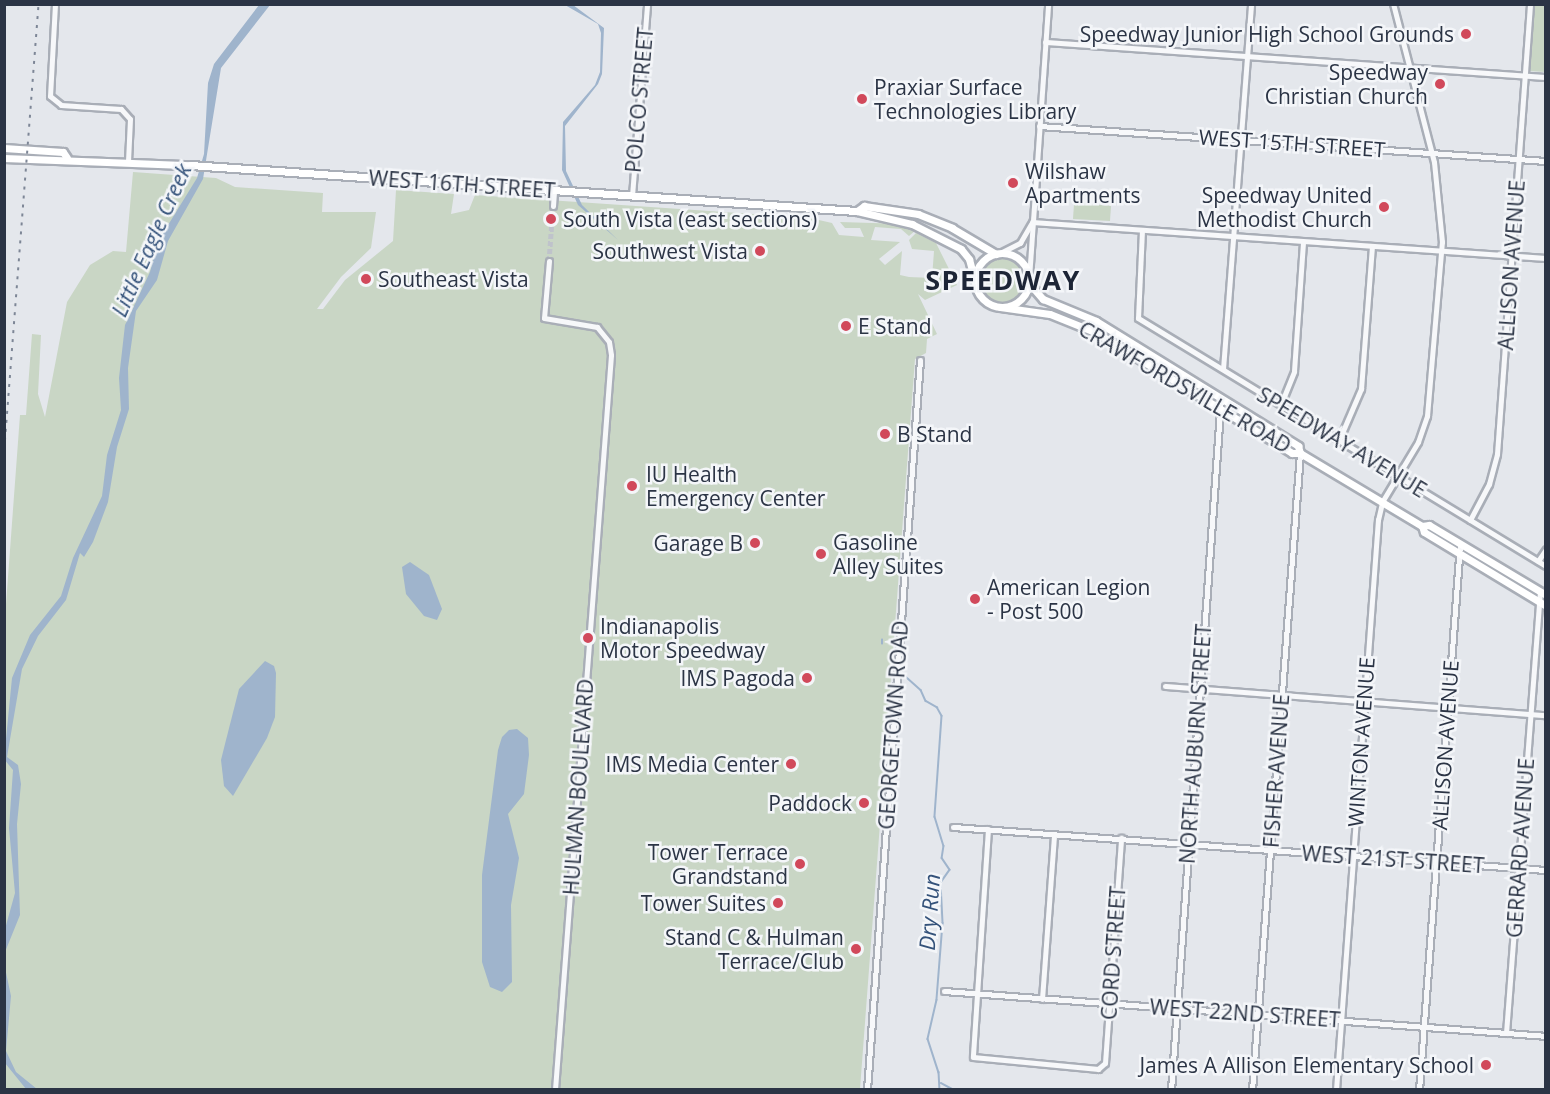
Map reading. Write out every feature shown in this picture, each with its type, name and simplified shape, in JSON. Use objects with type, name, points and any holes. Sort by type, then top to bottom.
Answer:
[{"type":"main road","name":"WEST 16TH STREET","points":[[4,148],[63,152],[67,158]]},
{"type":"main road","name":"WEST 16TH STREET","points":[[4,158],[62,161],[67,158],[190,165],[857,211],[905,221],[961,249],[969,259],[976,286]]},
{"type":"main road","name":"WEST 16TH STREET","points":[[857,211],[864,206],[927,216],[997,254]]},
{"type":"main road","points":[[997,254],[1020,260],[1028,280],[1018,302],[1000,307],[983,299],[976,286],[981,264],[997,254]]},
{"type":"main road","name":"CRAWFORDSVILLE ROAD","points":[[1028,280],[1043,299],[1089,317],[1298,446],[1300,453]]},
{"type":"main road","name":"CRAWFORDSVILLE ROAD","points":[[1000,307],[1040,311],[1081,325],[1292,453],[1300,453],[1422,526],[1430,525],[1543,594]]},
{"type":"main road","name":"CRAWFORDSVILLE ROAD","points":[[1422,526],[1424,532],[1542,604]]},
{"type":"street","points":[[55,4],[50,96],[62,105],[121,109],[130,119],[128,162]]},
{"type":"street","name":"POLCO STREET","points":[[632,195],[646,4]]},
{"type":"street","points":[[1028,280],[1048,4]]},
{"type":"street","points":[[1223,369],[1251,4]]},
{"type":"street","points":[[1382,502],[1420,438],[1429,409],[1442,251],[1432,153],[1393,4]]},
{"type":"street","name":"ALLISON AVENUE","points":[[1470,520],[1489,484],[1497,459],[1530,4]]},
{"type":"street","points":[[1045,42],[1545,77]]},
{"type":"street","name":"WEST 15TH STREET","points":[[1039,126],[1545,161]]},
{"type":"street","points":[[553,206],[554,190]]},
{"type":"street","points":[[1032,222],[1545,258]]},
{"type":"street","points":[[997,254],[1020,243],[1032,222]]},
{"type":"street","name":"SPEEDWAY AVENUE","points":[[1142,230],[1138,318],[1545,566]]},
{"type":"street","points":[[1281,404],[1294,371],[1303,242]]},
{"type":"street","points":[[1339,440],[1356,409],[1362,385],[1372,246]]},
{"type":"street","name":"HULMAN BOULEVARD","points":[[549,261],[544,318],[597,327],[609,342],[611,355],[555,1089]]},
{"type":"street","name":"GEORGETOWN ROAD","points":[[867,1089],[920,360]]},
{"type":"street","name":"NORTH AUBURN STREET","points":[[1171,1089],[1221,398]]},
{"type":"street","name":"FISHER AVENUE","points":[[1252,1089],[1300,453]]},
{"type":"street","name":"WINTON AVENUE","points":[[1336,1089],[1382,502]]},
{"type":"street","name":"ALLISON AVENUE","points":[[1419,1089],[1460,544]]},
{"type":"street","points":[[1538,561],[1545,549]]},
{"type":"street","name":"GERRARD AVENUE","points":[[1506,1033],[1530,714],[1543,594]]},
{"type":"street","points":[[1165,686],[1545,715]]},
{"type":"street","name":"WEST 21ST STREET","points":[[953,827],[1545,870]]},
{"type":"street","points":[[975,994],[988,829]]},
{"type":"street","points":[[1042,999],[1054,834]]},
{"type":"street","name":"CORD STREET","points":[[975,994],[974,1059],[1103,1067],[1121,838]]},
{"type":"street","name":"WEST 22ND STREET","points":[[944,991],[1545,1036]]},
{"type":"green space","points":[[1534,5],[1545,5],[1545,72],[1528,71]]},
{"type":"green space","name":"Indianapolis Motor Speedway","points":[[133,172],[216,178],[235,187],[323,193],[322,212],[376,212],[371,248],[341,277],[317,309],[323,309],[345,280],[393,241],[396,190],[454,194],[451,214],[469,210],[475,195],[810,218],[832,223],[839,235],[864,237],[860,228],[845,228],[840,222],[905,224],[916,230],[909,236],[901,229],[875,227],[871,240],[900,242],[879,259],[885,265],[902,251],[900,275],[909,277],[932,278],[934,251],[912,249],[909,240],[916,233],[936,243],[957,285],[925,300],[918,294],[937,334],[927,339],[926,353],[915,359],[860,1089],[5,1090],[4,631],[20,415],[26,415],[32,334],[41,335],[38,394],[45,417],[67,302],[90,265],[113,251],[126,252]]},
{"type":"green space","points":[[1074,204],[1111,206],[1110,221],[1073,219]]},
{"type":"green space","points":[[997,254],[1007,254],[1021,261],[1028,280],[1021,299],[1007,306],[997,306],[987,302],[980,295],[976,285],[976,275],[980,265],[987,258]]},
{"type":"water","points":[[259,5],[270,5],[221,68],[203,179],[168,241],[157,280],[136,311],[128,368],[129,409],[117,447],[108,502],[93,542],[84,557],[80,553],[66,600],[38,636],[22,669],[7,757],[18,765],[21,784],[17,824],[20,915],[5,952],[5,929],[15,893],[9,828],[13,770],[4,759],[12,678],[30,635],[61,596],[73,558],[102,496],[107,455],[121,410],[119,378],[125,325],[150,272],[157,243],[197,178],[204,154],[208,83],[214,64]]},
{"type":"water","points":[[565,5],[573,5],[604,28],[602,74],[598,84],[565,126],[566,171],[582,205],[618,240],[578,205],[562,170],[563,122],[595,85],[600,72],[601,33],[598,24]]},
{"type":"water","points":[[410,562],[429,575],[442,609],[437,620],[424,616],[406,594],[402,567]]},
{"type":"water","points":[[265,661],[274,666],[276,673],[275,717],[267,738],[233,796],[224,786],[221,760],[239,689]]},
{"type":"water","points":[[517,729],[528,738],[529,755],[524,794],[508,814],[519,858],[511,905],[512,982],[502,992],[490,987],[482,962],[482,875],[498,750],[502,737],[509,730]]},
{"type":"water","points":[[4,963],[11,996],[6,1051],[16,1072],[37,1089],[26,1089],[5,1063]]},
{"type":"waterway","name":"Dry Run","points":[[903,674],[921,690],[926,701],[937,707],[942,716],[935,817],[944,846],[942,858],[950,870],[941,883],[943,923],[937,1000],[928,1039],[939,1072],[940,1090]]},
{"type":"waterway","name":"Dry Run","points":[[941,1083],[954,1090]]},
{"type":"tunnel","points":[[549,261],[553,206]]},
{"type":"railway","points":[[4,450],[38,4]]},
{"type":"place","name":"Speedway Junior High School Grounds","points":[[1466,34]]},
{"type":"place","name":"Speedway Christian Church","points":[[1440,84]]},
{"type":"place","name":"Praxiar Surface Technologies Library","points":[[862,99]]},
{"type":"place","name":"Wilshaw Apartments","points":[[1013,183]]},
{"type":"place","name":"Speedway United Methodist Church","points":[[1384,207]]},
{"type":"place","name":"South Vista (east sections)","points":[[551,219]]},
{"type":"place","name":"Southwest Vista","points":[[760,251]]},
{"type":"place","name":"Southeast Vista","points":[[366,279]]},
{"type":"place","name":"E Stand","points":[[846,326]]},
{"type":"place","name":"B Stand","points":[[885,434]]},
{"type":"place","name":"IU Health Emergency Center","points":[[632,486]]},
{"type":"place","name":"Garage B","points":[[755,543]]},
{"type":"place","name":"Gasoline Alley Suites","points":[[821,554]]},
{"type":"place","name":"American Legion - Post 500","points":[[975,599]]},
{"type":"place","name":"Indianapolis Motor Speedway","points":[[588,638]]},
{"type":"place","name":"IMS Pagoda","points":[[807,678]]},
{"type":"place","name":"IMS Media Center","points":[[791,764]]},
{"type":"place","name":"Paddock","points":[[864,803]]},
{"type":"place","name":"Tower Terrace Grandstand","points":[[800,864]]},
{"type":"place","name":"Tower Suites","points":[[778,903]]},
{"type":"place","name":"Stand C & Hulman Terrace/Club","points":[[856,949]]},
{"type":"place","name":"James A Allison Elementary School","points":[[1486,1065]]},
{"type":"district","name":"SPEEDWAY","points":[[1003,280]]},
{"type":"water label","name":"Little Eagle Creek","points":[[151,240]]}]
